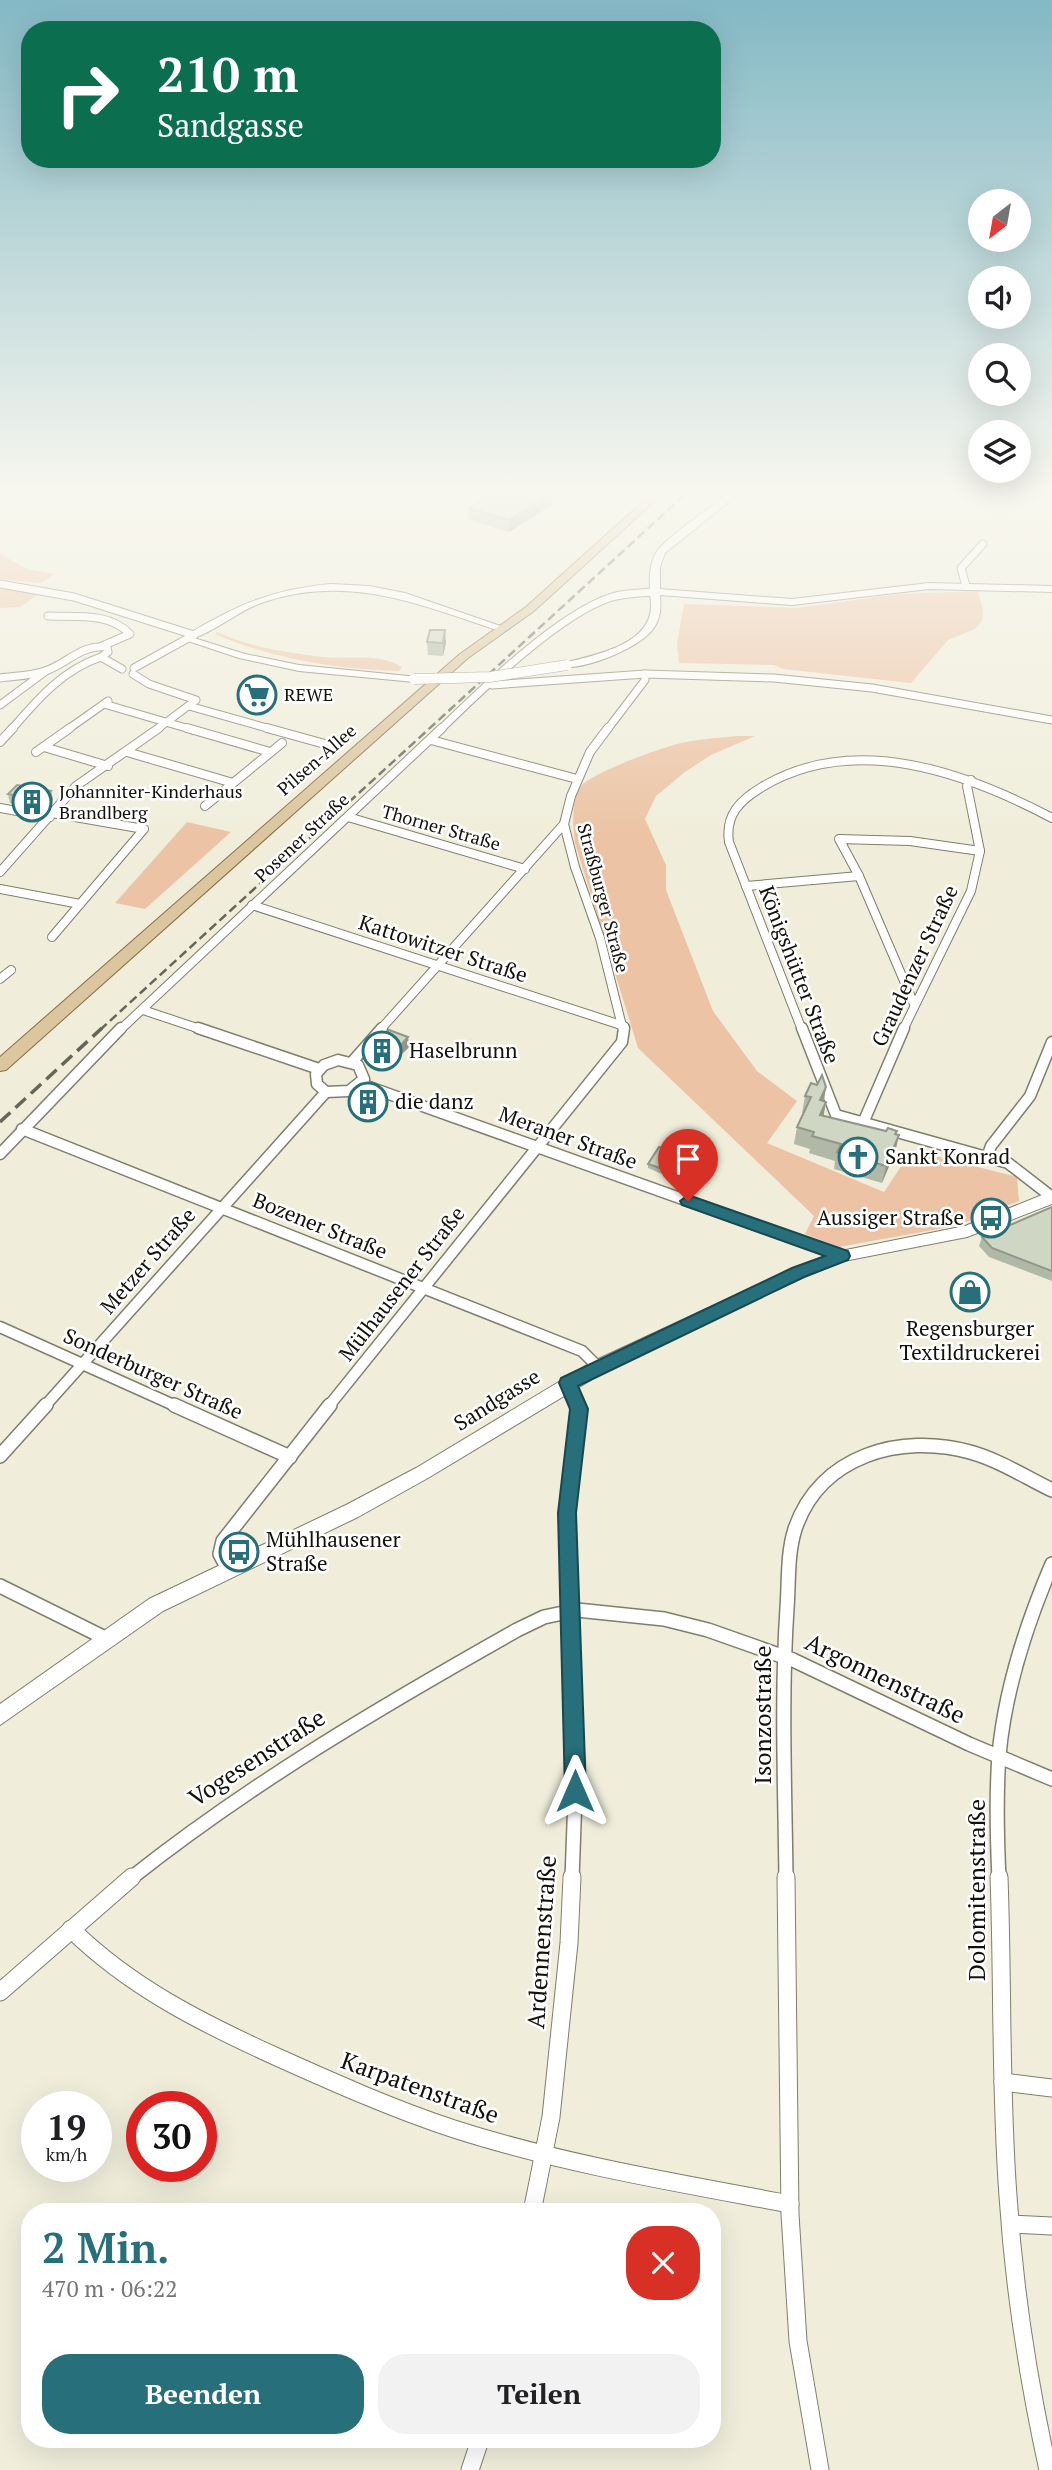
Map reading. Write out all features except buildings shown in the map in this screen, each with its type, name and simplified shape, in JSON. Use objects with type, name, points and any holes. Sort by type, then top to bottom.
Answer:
[{"type":"main road","name":"Pilsen-Allee","points":[[0,1066],[464,656],[535,604]]},
{"type":"street","points":[[97,604],[256,660],[358,676],[414,679],[490,677],[567,665],[599,656],[641,636],[656,615],[656,604]]},
{"type":"street","points":[[134,671],[250,604]]},
{"type":"street","points":[[429,604],[504,629]]},
{"type":"street","name":"Posener Straße","points":[[0,1154],[22,1129],[252,905],[529,650],[596,604]]},
{"type":"street","points":[[0,705],[46,671],[80,651],[102,646],[130,634],[125,627],[105,620],[48,616]]},
{"type":"street","points":[[0,742],[68,673],[81,663],[108,652],[107,647],[102,646]]},
{"type":"street","points":[[0,872],[76,786],[128,752],[196,700],[149,684],[134,671],[122,669],[101,657]]},
{"type":"street","points":[[0,678],[46,671]]},
{"type":"street","points":[[492,685],[645,674],[739,676],[843,684],[1052,720]]},
{"type":"street","name":"Straßburger Straße","points":[[624,1026],[564,824],[577,779],[590,752],[645,680],[645,674]]},
{"type":"street","points":[[36,752],[106,702],[167,723],[270,752]]},
{"type":"street","points":[[189,706],[332,746]]},
{"type":"street","points":[[431,740],[577,779]]},
{"type":"street","points":[[205,806],[282,743]]},
{"type":"street","points":[[44,747],[108,766]]},
{"type":"street","points":[[128,752],[233,783]]},
{"type":"street","name":"Königshütter Straße","points":[[863,1123],[836,1115],[726,832],[734,809],[755,789],[804,769],[833,762],[871,760],[917,766],[971,780]]},
{"type":"street","points":[[971,780],[1003,792],[1052,818]]},
{"type":"street","name":"Graudenzer Straße","points":[[863,1123],[915,1004],[971,891],[980,851],[967,786],[971,780]]},
{"type":"street","points":[[1,804],[51,815],[147,825],[52,937]]},
{"type":"street","name":"Thorner Straße","points":[[348,817],[525,869]]},
{"type":"street","points":[[352,1062],[564,824]]},
{"type":"street","points":[[915,1004],[859,876],[839,839],[918,839],[980,851]]},
{"type":"street","points":[[746,886],[859,876]]},
{"type":"street","points":[[0,889],[80,904]]},
{"type":"street","name":"Kattowitzer Straße","points":[[252,905],[624,1026]]},
{"type":"street","points":[[0,979],[11,970]]},
{"type":"street","points":[[143,1010],[319,1069]]},
{"type":"street","name":"Mülhausener Straße","points":[[228,1569],[220,1554],[223,1541],[422,1288],[619,1049],[624,1026]]},
{"type":"street","points":[[987,1157],[990,1146],[1030,1096],[1052,1042]]},
{"type":"street","points":[[338,1060],[352,1062],[365,1074],[361,1084],[349,1091],[326,1092],[317,1084],[316,1074],[319,1069],[338,1060]]},
{"type":"street","name":"Meraner Straße","points":[[361,1084],[842,1256]]},
{"type":"street","name":"Metzer Straße","points":[[0,1456],[326,1092]]},
{"type":"street","points":[[863,1123],[1018,1168],[1052,1197]]},
{"type":"street","name":"Bozener Straße","points":[[22,1129],[582,1351],[598,1367]]},
{"type":"street","name":"Sandgasse","points":[[0,1716],[105,1638],[156,1605],[352,1511],[422,1473],[567,1383],[598,1367],[798,1273],[842,1256],[967,1231],[1028,1209],[1052,1197]]},
{"type":"street","name":"Sonderburger Straße","points":[[0,1326],[290,1457]]},
{"type":"street","name":"Ardennenstraße","points":[[534,2203],[545,2153],[561,2028],[574,1859],[576,1769],[567,1513],[579,1409],[567,1383]]},
{"type":"street","name":"Isonzostraße","points":[[820,2470],[798,2341],[790,2204],[784,1655],[792,1547],[796,1527],[814,1490],[846,1463],[883,1448],[908,1445],[944,1446],[992,1460],[1052,1490]]},
{"type":"street","name":"Dolomitenstraße","points":[[1048,2470],[1015,2293],[1000,1994],[999,1757],[1008,1701],[1052,1564]]},
{"type":"street","points":[[0,1586],[105,1638]]},
{"type":"street","name":"Argonnenstraße","points":[[571,1610],[668,1618],[710,1629],[784,1655],[981,1751],[1052,1779]]},
{"type":"street","name":"Vogesenstraße","points":[[0,1992],[130,1877],[195,1826],[272,1773],[407,1690],[528,1626],[571,1610]]},
{"type":"street","name":"Karpatenstraße","points":[[71,1928],[88,1947],[133,1981],[218,2029],[433,2121],[483,2138],[612,2170],[790,2204]]},
{"type":"street","points":[[1003,2082],[1052,2088]]},
{"type":"street","points":[[1011,2224],[1052,2226]]},
{"type":"street","points":[[470,2470],[477,2448]]},
{"type":"shaded area","points":[[0,604],[24,604],[20,607],[0,608]]},
{"type":"shaded area","points":[[684,604],[797,608],[824,604],[981,604],[983,611],[982,621],[975,629],[948,640],[911,683],[783,669],[774,665],[679,663],[677,644]]},
{"type":"shaded area","points":[[217,632],[242,642],[283,651],[323,657],[373,658],[393,662],[402,667],[399,671],[376,670],[306,661],[237,643],[215,634]]},
{"type":"shaded area","points":[[755,736],[711,755],[685,772],[656,796],[645,819],[666,865],[666,890],[713,1011],[757,1071],[797,1101],[767,1143],[884,1192],[912,1150],[1017,1177],[1019,1201],[955,1226],[839,1247],[805,1234],[814,1216],[638,1048],[575,843],[573,816],[576,795],[584,783],[595,776],[640,756],[684,742]]},
{"type":"shaded area","points":[[187,822],[231,832],[145,909],[115,903]]},
{"type":"railway","points":[[100,1030],[565,604]]},
{"type":"railway","points":[[0,1122],[102,1028]]},
{"type":"place","name":"REWE","points":[[257,695]]},
{"type":"place","name":"Johanniter-Kinderhaus Brandlberg","points":[[32,802]]},
{"type":"place","name":"Haselbrunn","points":[[382,1051]]},
{"type":"place","name":"die danz","points":[[368,1102]]},
{"type":"place","name":"Sankt Konrad","points":[[858,1157]]},
{"type":"place","name":"Aussiger Straße","points":[[991,1218]]},
{"type":"place","name":"Regensburger Textildruckerei","points":[[970,1292]]},
{"type":"place","name":"Mühlhausener Straße","points":[[239,1552]]},
{"type":"route","points":[[575,1791],[567,1513],[579,1409],[567,1383],[798,1273],[842,1256],[688,1201]]}]
